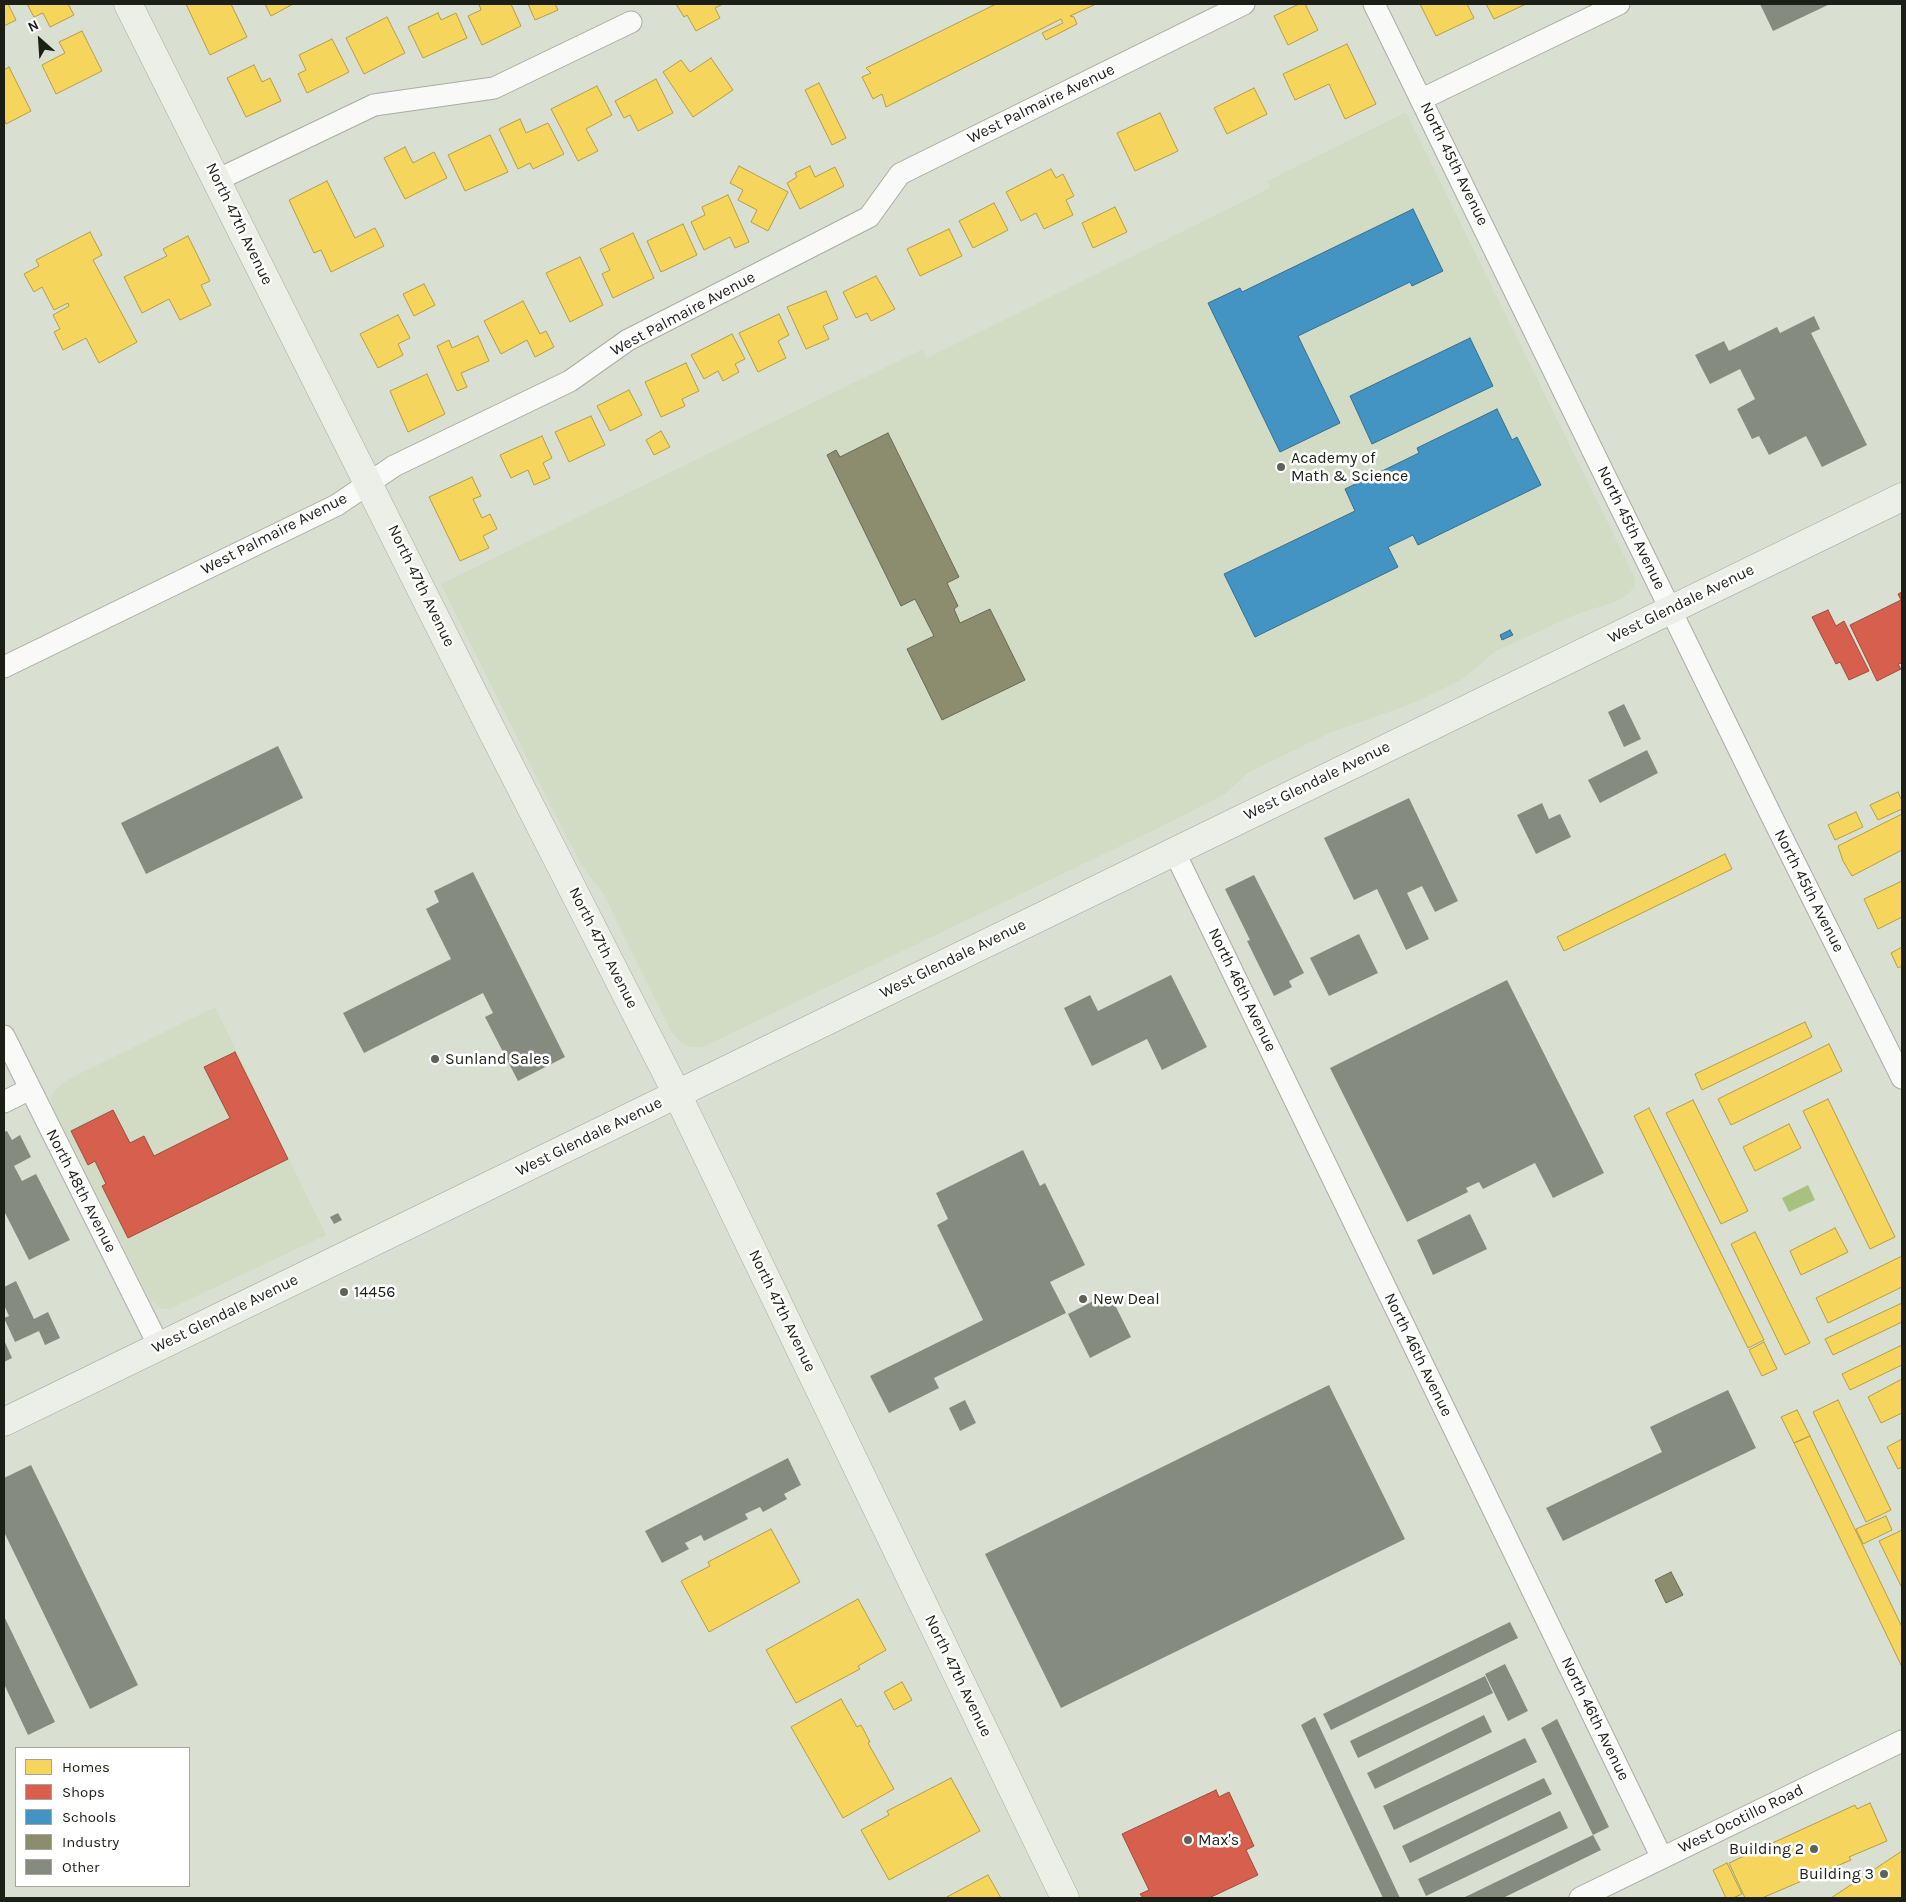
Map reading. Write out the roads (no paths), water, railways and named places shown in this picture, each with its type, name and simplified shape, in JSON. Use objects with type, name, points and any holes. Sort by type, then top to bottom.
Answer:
[{"type":"street","name":"North 47th Avenue","points":[[128,4],[677,1094],[1065,1898]]},
{"type":"street","name":"West Palmaire Avenue","points":[[4,667],[337,505],[394,466],[570,381],[628,340],[869,217],[900,174],[1244,4]]},
{"type":"street","name":"North 45th Avenue","points":[[1374,4],[1902,1078]]},
{"type":"street","points":[[1422,99],[1619,4]]},
{"type":"street","points":[[218,180],[374,105],[494,88],[630,22]]},
{"type":"street","name":"West Glendale Avenue","points":[[4,1422],[1902,497]]},
{"type":"street","name":"North 46th Avenue","points":[[1174,851],[1662,1858]]},
{"type":"street","name":"North 48th Avenue","points":[[4,1036],[159,1346]]},
{"type":"street","points":[[4,1102],[30,1089]]},
{"type":"street","name":"West Ocotillo Road","points":[[1580,1898],[1902,1741]]},
{"type":"place","name":"Academy of Math & Science","points":[[1281,467]]},
{"type":"place","name":"Sunland Sales","points":[[435,1059]]},
{"type":"place","name":"14456","points":[[344,1292]]},
{"type":"place","name":"New Deal","points":[[1083,1299]]},
{"type":"place","name":"Max's","points":[[1188,1840]]},
{"type":"place","name":"Building 2","points":[[1814,1849]]},
{"type":"place","name":"Building 3","points":[[1884,1874]]}]
